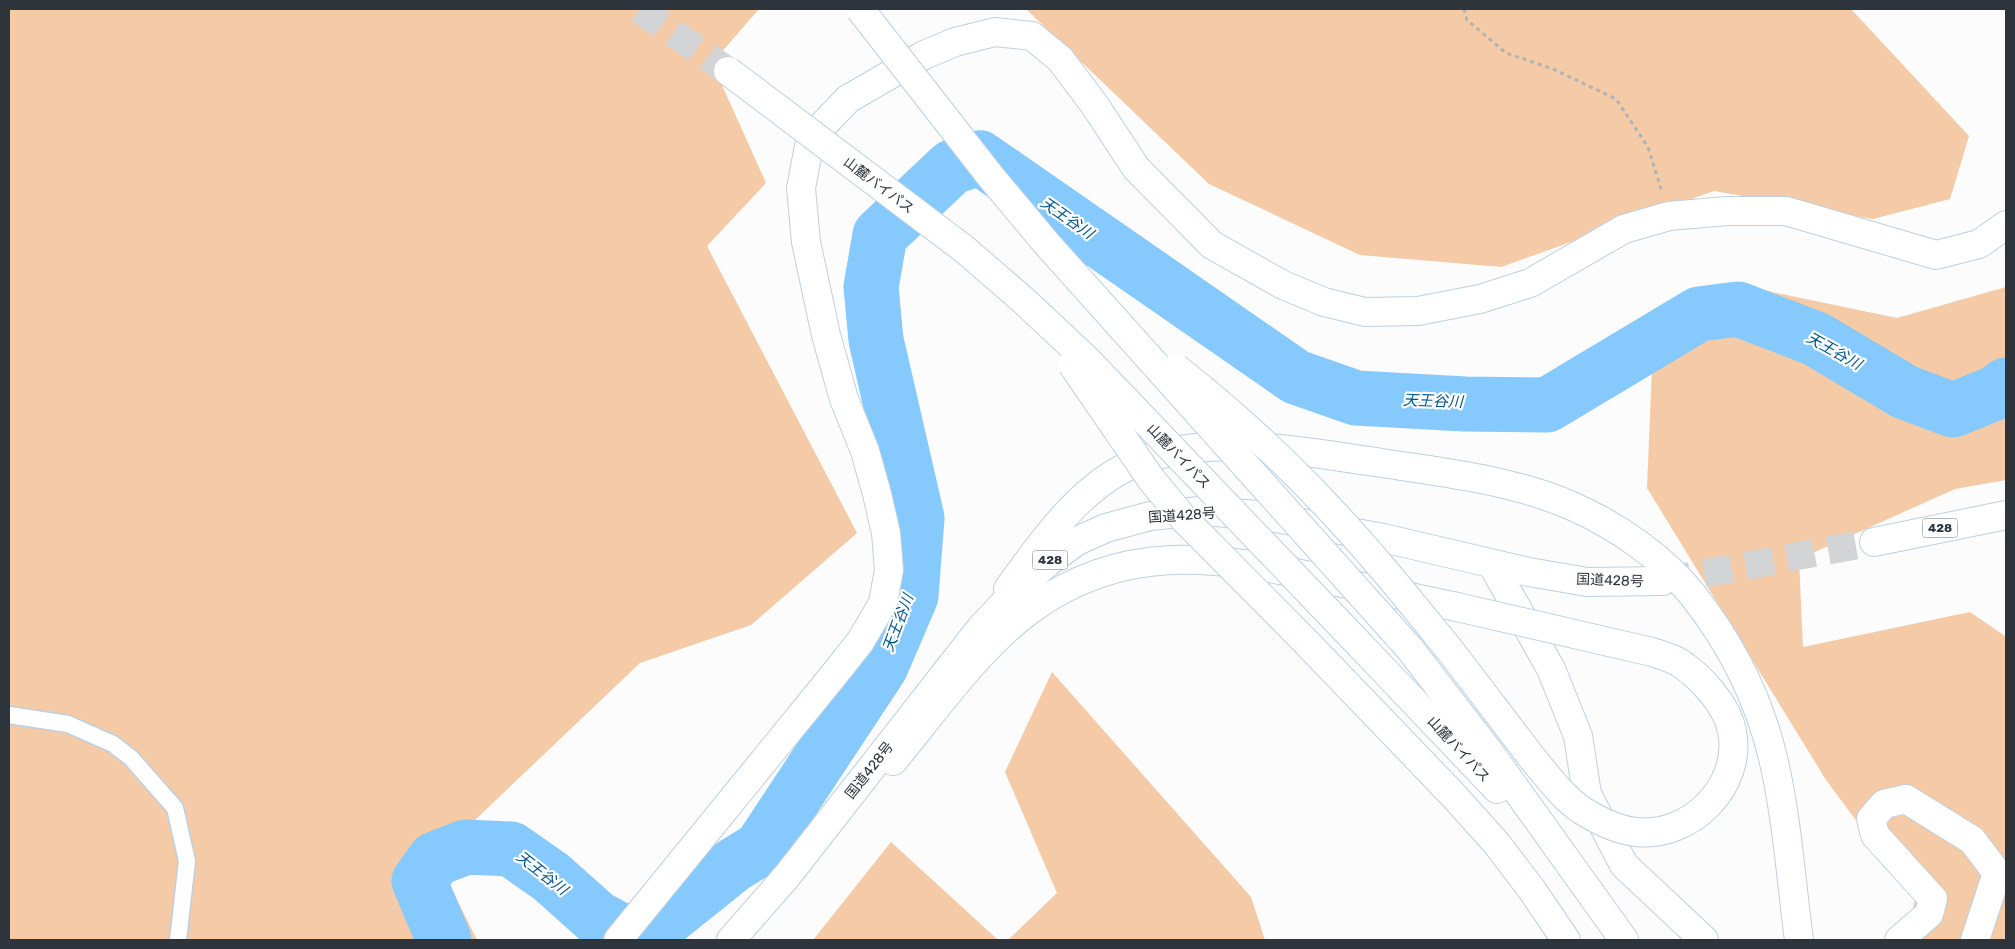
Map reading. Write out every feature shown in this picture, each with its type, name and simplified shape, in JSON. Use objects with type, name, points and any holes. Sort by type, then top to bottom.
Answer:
[{"type":"main road","name":"山麓バイパス","points":[[860,9],[991,177],[1047,244],[1410,649],[1490,753],[1624,940]]},
{"type":"main road","points":[[618,940],[860,642],[882,604],[889,570],[886,533],[865,451],[844,399],[826,334],[806,242],[801,188],[809,146],[824,124],[848,99],[924,55],[955,42],[995,32],[1032,36],[1060,59],[1094,104],[1136,168],[1212,245],[1283,285],[1324,302],[1365,312],[1418,310],[1480,299],[1530,283],[1624,230],[1669,216],[1727,211],[1786,211],[1936,255],[1979,244],[2006,225]]},
{"type":"main road","name":"山麓バイパス","points":[[728,71],[964,249],[1023,300],[1094,368],[1474,763],[1604,913]]},
{"type":"main road","points":[[1023,300],[1056,341],[1156,486],[1184,519],[1307,643],[1454,796],[1497,844],[1532,890],[1566,940]]},
{"type":"main road","points":[[787,876],[837,828],[972,666],[1001,634],[1028,610],[1058,590],[1091,575],[1160,560],[1197,559],[1238,562],[1457,607],[1652,652],[1678,662],[1702,680],[1720,703],[1732,730],[1732,757],[1726,781],[1710,803],[1690,820],[1665,830],[1636,832],[1610,825],[1582,810],[1559,790],[1533,759],[1449,649],[1395,581],[1326,504],[1259,438],[1206,392],[1112,317]]},
{"type":"main road","points":[[980,629],[1057,523],[1088,493],[1118,472],[1153,456],[1195,449],[1243,447],[1295,450],[1452,474],[1539,493],[1574,507],[1610,526],[1669,569],[1691,593],[1729,647],[1747,682],[1773,756],[1781,797],[1799,940]]},
{"type":"main road","name":"国道428号","points":[[731,940],[787,876],[980,629],[1016,591],[1048,562],[1077,541],[1106,528],[1150,516],[1200,511],[1259,516],[1383,538],[1529,572],[1587,582],[1663,581]]},
{"type":"main road","name":"428","points":[[1874,542],[2006,515]]},
{"type":"main road","points":[[1492,564],[1551,669],[1578,736],[1587,794],[1624,865],[1704,940]]},
{"type":"main road","points":[[1899,940],[1929,914],[1933,899],[1875,835],[1871,819],[1884,804],[1906,799],[1972,840],[1997,873],[1975,940]]},
{"type":"lane","points":[[9,715],[68,724],[112,744],[132,758],[175,808],[187,861],[178,940]]},
{"type":"path","points":[[1464,9],[1467,20],[1506,53],[1553,70],[1616,99],[1648,147],[1669,216]]},
{"type":"shaded area","points":[[9,9],[759,9],[712,63],[766,183],[707,246],[857,533],[751,625],[640,663],[436,857],[477,940],[9,940]]},
{"type":"shaded area","points":[[1026,9],[1851,9],[1969,136],[1950,199],[1873,219],[1714,191],[1501,267],[1360,255],[1209,184]]},
{"type":"shaded area","points":[[1729,283],[1897,318],[2006,287],[2006,480],[1955,489],[1799,559],[1803,647],[1970,612],[2006,636],[2006,940],[1905,940],[1915,900],[1826,780],[1647,488],[1653,342]]},
{"type":"shaded area","points":[[1052,672],[1251,897],[1265,940],[1008,940],[1057,893],[1005,772]]},
{"type":"shaded area","points":[[891,842],[998,940],[813,940]]},
{"type":"waterway","name":"天王谷川","points":[[640,940],[732,866],[761,848],[881,666],[911,596],[917,518],[876,340],[871,287],[880,235],[952,167],[980,158],[1296,377],[1356,398],[1465,404],[1547,405],[1699,314],[1738,309],[1816,339],[1905,392],[1953,410],[1995,393],[2006,385]]},
{"type":"waterway","name":"天王谷川","points":[[444,940],[419,881],[435,859],[466,847],[511,849],[551,877],[597,918],[639,940]]},
{"type":"tunnel","points":[[639,9],[728,71]]},
{"type":"tunnel","points":[[1663,581],[1874,542]]}]
